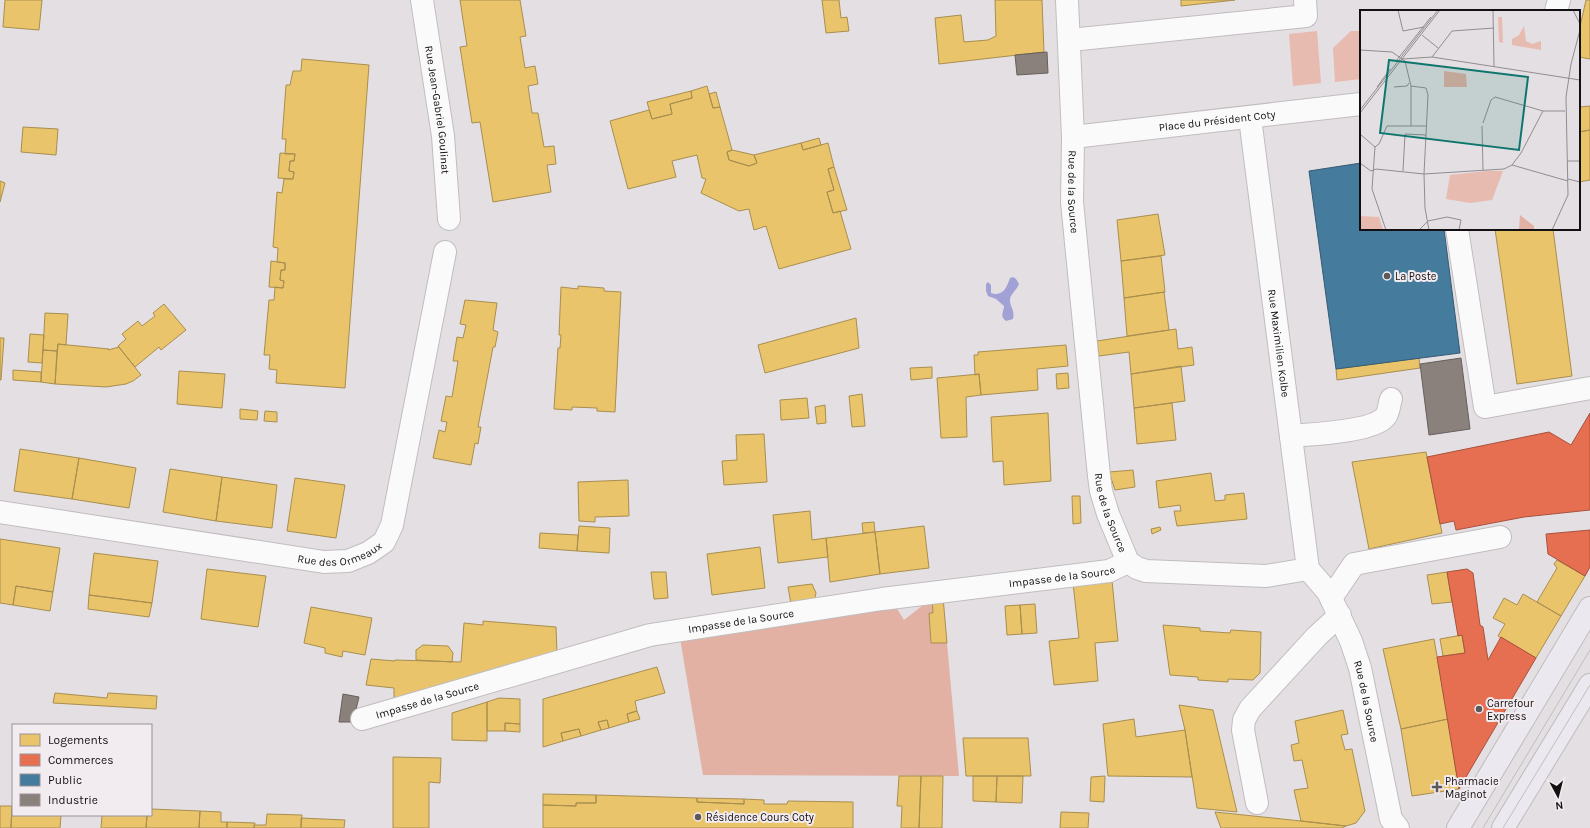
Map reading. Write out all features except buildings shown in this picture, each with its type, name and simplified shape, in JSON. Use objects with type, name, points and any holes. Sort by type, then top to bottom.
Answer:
[{"type":"main road","points":[[1458,828],[1590,608]]},
{"type":"main road","points":[[1503,828],[1590,685]]},
{"type":"street","name":"Rue Jean-Gabriel Goulinat","points":[[422,0],[443,136],[449,219]]},
{"type":"street","name":"Rue de la Source","points":[[1067,0],[1070,40],[1073,137],[1072,202],[1099,476],[1101,491],[1108,514],[1128,562],[1137,568],[1146,571],[1266,576],[1308,569],[1328,592],[1352,641],[1360,668],[1391,819],[1398,828]]},
{"type":"street","points":[[1070,40],[1306,16],[1305,0]]},
{"type":"street","points":[[1556,10],[1559,0]]},
{"type":"street","name":"Place du Président Coty","points":[[1073,137],[1250,118],[1360,104]]},
{"type":"street","name":"Rue Maximilien Kolbe","points":[[1250,118],[1308,569]]},
{"type":"street","points":[[1457,230],[1485,407],[1590,388]]},
{"type":"street","name":"Rue des Ormeaux","points":[[0,512],[324,562],[348,561],[368,553],[384,542],[392,525],[445,252]]},
{"type":"street","points":[[1291,436],[1354,429],[1376,424],[1386,416],[1391,399]]},
{"type":"street","points":[[1257,803],[1243,730],[1244,720],[1250,709],[1317,636],[1335,607],[1354,564],[1500,537]]},
{"type":"street","name":"Impasse de la Source","points":[[362,718],[650,635],[882,599],[1109,571],[1128,562]]},
{"type":"shaded area","points":[[1317,31],[1321,83],[1293,86],[1289,34]]},
{"type":"shaded area","points":[[1351,31],[1360,31],[1360,79],[1335,82],[1333,48]]},
{"type":"shaded area","points":[[932,598],[933,613],[929,613],[931,643],[947,643],[959,776],[703,775],[680,638],[896,607],[904,620]]},
{"type":"water","points":[[1013,277],[1019,284],[1010,298],[1013,319],[1006,321],[1002,316],[1004,306],[996,299],[988,296],[986,284],[988,282],[991,285],[991,293],[999,294],[1004,290],[1010,278]]},
{"type":"tram line","points":[[1483,828],[1590,650]]},
{"type":"tram line","points":[[1503,828],[1590,685]]},
{"type":"place","name":"La Poste","points":[[1387,276]]},
{"type":"place","name":"Carrefour Express","points":[[1479,709]]},
{"type":"place","name":"Pharmacie Maginot","points":[[1437,787]]},
{"type":"place","name":"Résidence Cours Coty","points":[[698,817]]}]
